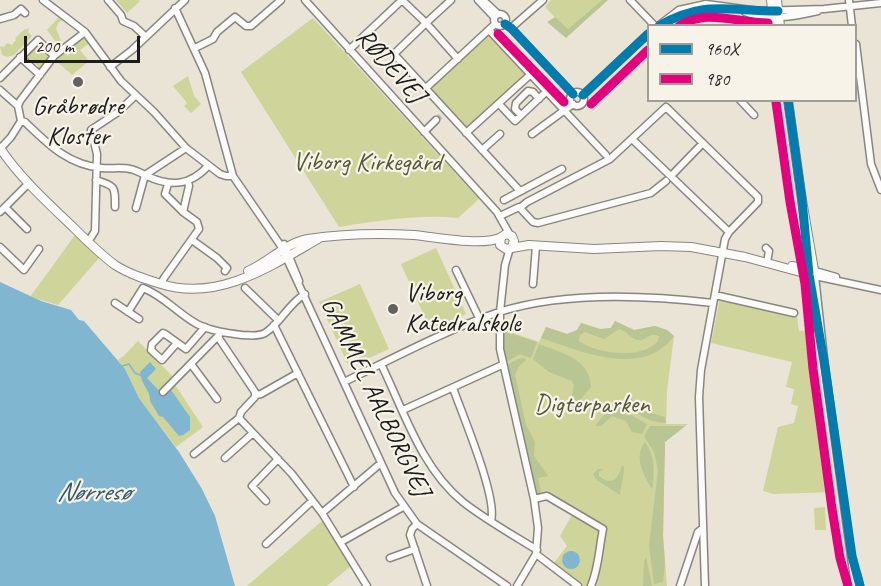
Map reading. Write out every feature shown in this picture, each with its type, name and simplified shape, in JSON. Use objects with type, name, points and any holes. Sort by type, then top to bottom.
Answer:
[{"type":"main road","points":[[771,0],[775,16]]},
{"type":"main road","points":[[775,16],[777,0]]},
{"type":"main road","points":[[0,148],[28,184],[104,257],[142,279],[182,289],[216,286],[244,278],[286,252],[318,239],[388,234],[594,249],[677,247],[722,252],[812,273],[788,102]]},
{"type":"street","points":[[43,0],[85,32],[121,81],[186,148],[208,166],[223,175],[232,176]]},
{"type":"street","points":[[108,0],[121,15],[123,21],[134,26],[146,37]]},
{"type":"street","points":[[110,67],[185,0]]},
{"type":"street","points":[[195,48],[213,39],[217,32],[235,17],[246,26],[251,26],[281,0]]},
{"type":"street","name":"RØDEVEJ","points":[[305,0],[500,216],[507,242],[499,339],[502,365],[534,499],[538,528],[537,552]]},
{"type":"street","points":[[349,50],[402,0],[458,58]]},
{"type":"street","points":[[452,0],[394,54],[426,88],[445,113],[520,191]]},
{"type":"street","points":[[477,0],[496,19]]},
{"type":"street","points":[[483,0],[501,26],[508,26],[543,0]]},
{"type":"street","points":[[630,0],[654,24]]},
{"type":"street","points":[[659,24],[679,10],[706,4],[723,5],[775,16],[850,3],[881,3]]},
{"type":"street","points":[[850,3],[852,24]]},
{"type":"street","points":[[175,8],[205,73],[232,176],[286,252]]},
{"type":"street","points":[[0,19],[14,15],[21,9],[26,13]]},
{"type":"street","points":[[679,10],[687,24]]},
{"type":"street","points":[[426,88],[489,30],[496,19],[506,17],[508,26],[573,94]]},
{"type":"street","points":[[489,30],[606,155]]},
{"type":"street","points":[[0,148],[11,137],[21,121],[18,105],[20,101],[54,56],[85,32]]},
{"type":"street","points":[[583,94],[647,35]]},
{"type":"street","points":[[0,78],[38,40],[54,56]]},
{"type":"street","points":[[20,57],[40,75]]},
{"type":"street","points":[[857,59],[871,164],[881,190]]},
{"type":"street","points":[[466,133],[531,74]]},
{"type":"street","points":[[0,90],[18,105]]},
{"type":"street","points":[[499,104],[515,121],[547,91]]},
{"type":"street","points":[[521,115],[514,106],[522,97],[531,92],[539,99]]},
{"type":"street","points":[[573,94],[578,92],[583,94]]},
{"type":"street","points":[[573,94],[571,98],[573,104]]},
{"type":"street","points":[[573,104],[578,106],[582,104],[583,94]]},
{"type":"street","points":[[88,242],[95,231],[97,154],[91,129],[118,112],[136,95]]},
{"type":"street","points":[[742,102],[754,115]]},
{"type":"street","points":[[532,134],[573,104]]},
{"type":"street","points":[[500,216],[610,159],[666,107],[759,199],[729,231],[722,252],[701,370],[699,397],[705,586]]},
{"type":"street","name":"RØDEVEJ","points":[[424,132],[436,120]]},
{"type":"street","points":[[21,121],[71,161],[96,168],[130,169],[168,184],[188,182],[208,166]]},
{"type":"street","points":[[483,150],[500,134]]},
{"type":"street","points":[[632,138],[668,178],[729,231]]},
{"type":"street","points":[[521,207],[533,222],[538,223],[651,193],[703,143]]},
{"type":"street","points":[[136,208],[146,175],[186,148]]},
{"type":"street","points":[[504,200],[562,169]]},
{"type":"street","points":[[96,180],[111,185],[115,190],[115,207]]},
{"type":"street","points":[[183,212],[188,182]]},
{"type":"street","points":[[27,229],[2,210],[28,184]]},
{"type":"street","points":[[161,284],[199,230],[199,225],[165,194],[168,184]]},
{"type":"street","points":[[192,240],[217,258],[227,268],[225,271]]},
{"type":"street","points":[[532,245],[533,284]]},
{"type":"street","points":[[766,248],[769,251],[769,263]]},
{"type":"street","points":[[1,251],[24,270],[39,249]]},
{"type":"street","name":"GAMMEL AALBORGVEJ","points":[[286,252],[403,507],[417,524],[507,586]]},
{"type":"street","points":[[456,270],[480,320]]},
{"type":"street","points":[[855,586],[812,273],[833,275],[845,281],[881,290]]},
{"type":"street","points":[[128,312],[143,288],[161,296],[185,315],[219,335],[250,381],[256,395]]},
{"type":"street","points":[[245,288],[276,323],[298,374],[354,487]]},
{"type":"street","points":[[163,392],[219,335],[261,335],[276,323],[294,300],[305,294]]},
{"type":"street","points":[[715,295],[794,313]]},
{"type":"street","points":[[344,382],[500,312],[564,300],[606,297],[648,297],[713,303]]},
{"type":"street","points":[[115,303],[140,319]]},
{"type":"street","points":[[177,343],[162,360],[150,350],[152,344],[163,333],[186,349],[205,327]]},
{"type":"street","points":[[191,364],[218,399]]},
{"type":"street","points":[[381,364],[423,453],[435,472],[464,502],[537,552],[578,586]]},
{"type":"street","points":[[403,410],[502,365]]},
{"type":"street","points":[[194,454],[239,418],[241,412],[256,395],[298,374]]},
{"type":"street","points":[[453,388],[485,479],[493,514],[491,521]]},
{"type":"street","points":[[239,418],[278,459],[322,513],[367,586]]},
{"type":"street","points":[[225,458],[253,433]]},
{"type":"street","points":[[267,501],[252,486],[278,459]]},
{"type":"street","points":[[322,513],[381,463]]},
{"type":"street","points":[[534,499],[547,496],[603,529],[598,551],[600,557],[591,586]]},
{"type":"street","points":[[266,544],[312,501]]},
{"type":"street","points":[[341,542],[403,507]]},
{"type":"street","points":[[417,524],[410,532],[426,584],[417,586]]},
{"type":"street","points":[[680,586],[698,532],[703,528]]},
{"type":"street","points":[[390,558],[415,549]]},
{"type":"street","points":[[517,586],[537,552]]},
{"type":"street","points":[[852,556],[860,586]]},
{"type":"street","points":[[700,586],[705,577]]},
{"type":"green space","points":[[116,0],[138,0],[140,1],[127,13]]},
{"type":"green space","points":[[551,0],[602,0],[567,30],[545,7]]},
{"type":"green space","points":[[602,0],[608,0],[566,38],[547,22],[555,17],[568,29]]},
{"type":"green space","points":[[59,17],[63,20],[56,28],[61,41],[56,42],[47,30]]},
{"type":"green space","name":"Viborg Kirkegård","points":[[313,18],[479,199],[458,218],[384,220],[339,227],[241,72]]},
{"type":"green space","points":[[29,28],[28,32],[32,36],[14,55],[8,57],[2,55],[0,46],[4,47],[7,43],[12,45],[15,38]]},
{"type":"green space","points":[[489,34],[525,72],[525,76],[466,128],[431,91],[431,87]]},
{"type":"green space","points":[[84,36],[91,42],[80,50],[89,61],[72,75],[54,59]]},
{"type":"green space","points":[[36,46],[48,57],[50,56],[40,70],[37,68],[39,66],[25,57]]},
{"type":"green space","points":[[188,76],[194,96],[201,104],[191,113],[184,106],[187,103],[173,86]]},
{"type":"green space","points":[[75,235],[99,258],[58,305],[30,297]]},
{"type":"green space","points":[[436,248],[466,314],[431,331],[401,264]]},
{"type":"green space","points":[[360,284],[389,349],[349,367],[319,302]]},
{"type":"green space","points":[[720,298],[797,316],[799,331],[812,330],[835,492],[774,494],[763,491],[778,427],[794,423],[798,406],[791,404],[794,389],[786,387],[792,362],[711,343]]},
{"type":"green space","name":"Digterparken","points":[[615,321],[634,330],[655,326],[667,330],[674,336],[667,391],[666,424],[688,424],[665,442],[663,536],[667,586],[580,586],[553,564],[567,546],[560,536],[573,513],[548,498],[539,500],[511,385],[502,329],[539,342],[546,327],[567,334],[577,330],[581,323],[600,329],[611,328]]},
{"type":"green space","points":[[615,321],[634,330],[655,326],[667,330],[674,336],[661,349],[646,356],[629,359],[592,354],[541,338],[546,327],[567,334],[577,330],[581,323],[600,329],[611,328]],"holes":[[[619,329],[638,340],[656,335],[659,336],[658,341],[651,347],[631,353],[608,352],[587,346],[579,341],[580,335],[585,332],[604,339]]]},
{"type":"green space","points":[[502,331],[537,342],[531,358],[520,354],[506,362]]},
{"type":"green space","points":[[138,341],[178,382],[175,385],[203,427],[176,447],[139,398],[118,360]]},
{"type":"green space","points":[[539,344],[573,358],[586,369],[591,387],[574,407],[570,404],[574,385],[572,381],[549,372],[533,359]]},
{"type":"green space","points":[[525,358],[526,360],[519,366],[515,375],[526,425],[535,442],[534,456],[548,476],[538,478],[542,495],[538,496],[507,365]]},
{"type":"green space","points":[[627,396],[651,413],[665,417],[666,423],[642,416],[624,398]]},
{"type":"green space","points":[[620,401],[631,415],[647,424],[642,434],[632,432],[626,421],[612,416],[601,426],[595,426],[608,410]]},
{"type":"green space","points":[[650,426],[685,426],[665,442],[663,536],[665,563],[663,582],[654,584],[649,546],[658,470],[654,452],[644,436]]},
{"type":"green space","points":[[645,442],[651,453],[653,464],[652,489],[643,472],[640,460],[640,453]]},
{"type":"green space","points":[[622,466],[624,470],[620,495],[597,480],[593,474],[598,469],[604,469],[599,472],[599,476],[610,481],[616,478]]},
{"type":"green space","points":[[825,507],[826,530],[815,530],[814,508]]},
{"type":"green space","points":[[323,520],[352,565],[327,586],[247,586]]},
{"type":"green space","points":[[646,557],[652,586],[643,586]]},
{"type":"water","name":"Nørresø","points":[[0,282],[41,301],[71,310],[79,320],[84,321],[125,369],[139,398],[179,452],[202,489],[215,516],[235,586],[0,586]]},
{"type":"water","points":[[150,362],[156,369],[147,378],[163,395],[171,390],[190,417],[190,430],[183,435],[179,436],[163,417],[159,416],[150,401],[140,372]]},
{"type":"water","points":[[567,551],[575,551],[580,556],[578,567],[567,569],[562,564],[562,556]]},
{"type":"waterway","points":[[122,366],[129,364],[135,373],[140,375]]},
{"type":"tunnel","points":[[436,120],[443,114]]},
{"type":"transit line","name":"960X","points":[[663,24],[703,10],[778,11]]},
{"type":"transit line","name":"980","points":[[683,24],[711,17],[768,24]]},
{"type":"transit line","name":"960X","points":[[505,24],[573,94]]},
{"type":"transit line","name":"980","points":[[498,34],[564,102]]},
{"type":"transit line","name":"960X","points":[[583,95],[647,35]]},
{"type":"transit line","name":"980","points":[[591,104],[647,51]]},
{"type":"transit line","name":"980","points":[[776,102],[790,202],[805,284],[813,369],[832,509],[840,558],[848,586]]},
{"type":"transit line","name":"960X","points":[[788,102],[802,200],[809,275],[825,367],[852,556],[860,586]]},
{"type":"place","name":"Gråbrødre Kloster","points":[[78,82]]},
{"type":"place","name":"Viborg Katedralskole","points":[[393,309]]}]
